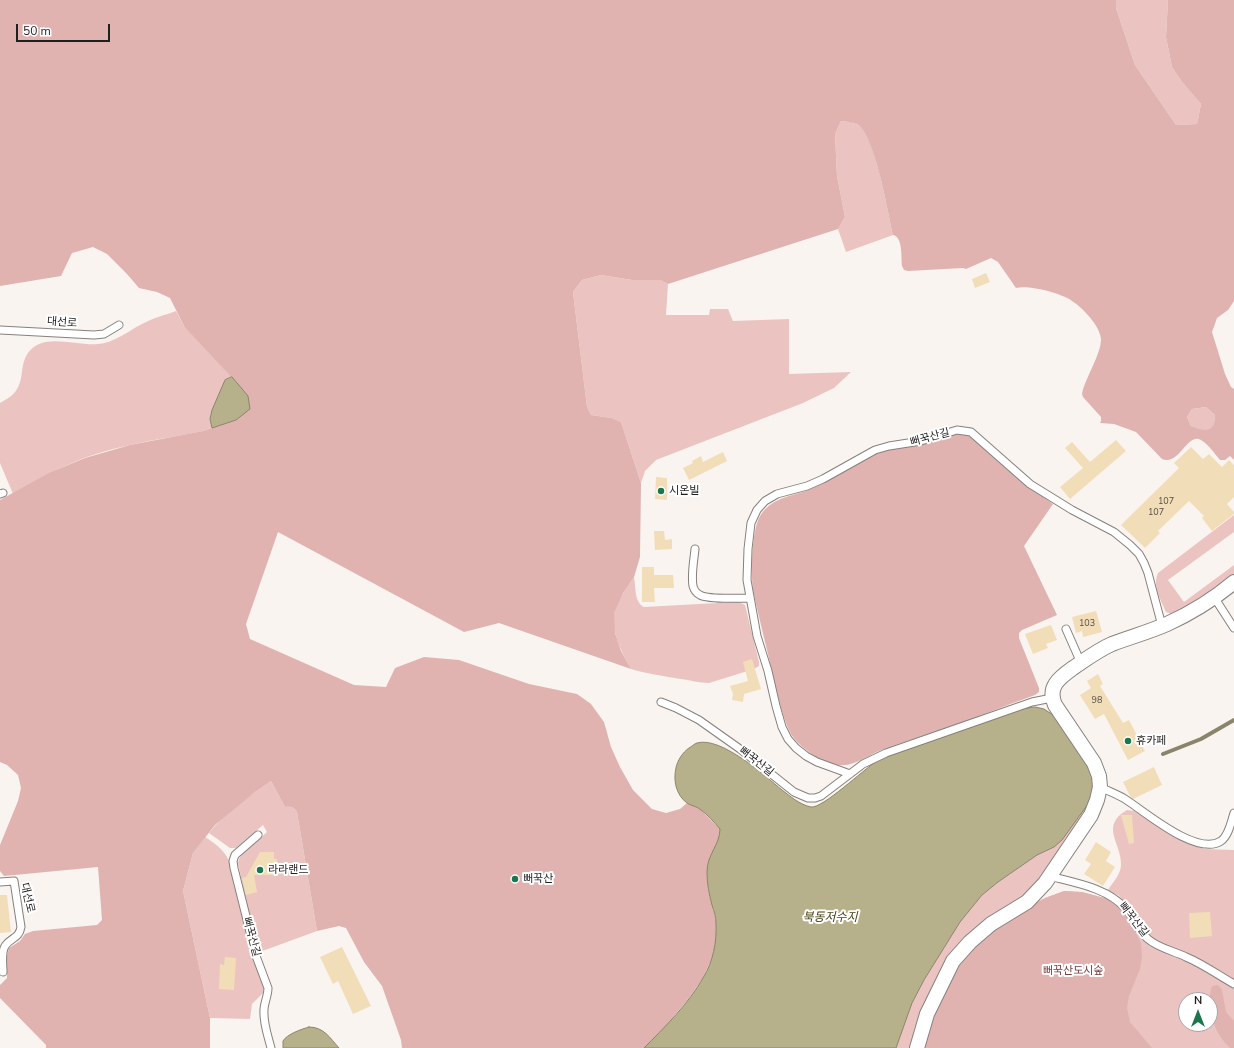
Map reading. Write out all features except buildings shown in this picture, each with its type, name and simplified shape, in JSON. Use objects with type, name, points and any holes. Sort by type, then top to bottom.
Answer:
[{"type":"street","points":[[917,1048],[927,1014],[954,961],[970,942],[991,924],[1027,902],[1045,883],[1091,815],[1098,800],[1100,787],[1099,776],[1094,763],[1055,705],[1052,698],[1052,691],[1058,680],[1090,656],[1111,645],[1162,626],[1193,611],[1234,582]]},
{"type":"lane","name":"대선로","points":[[0,330],[94,336],[104,334],[119,326]]},
{"type":"lane","name":"뻐꾹산길","points":[[850,774],[817,762],[806,756],[788,739],[782,727],[768,671],[757,636],[747,580],[751,523],[757,510],[765,501],[778,494],[807,486],[823,479],[875,450],[889,446],[921,441],[957,430],[971,432],[1015,472],[1072,510],[1114,532],[1139,554],[1144,563],[1162,626]]},
{"type":"lane","points":[[695,548],[693,579],[696,592],[701,596],[708,597],[749,598]]},
{"type":"lane","points":[[1214,597],[1234,628]]},
{"type":"lane","points":[[1066,629],[1081,663]]},
{"type":"lane","name":"뻐꾹산길","points":[[660,702],[700,720],[740,749],[794,792],[808,798],[815,798],[821,796],[873,758],[1032,702],[1052,698]]},
{"type":"lane","points":[[1100,787],[1125,799],[1175,833],[1188,840],[1203,844],[1212,844],[1219,842],[1224,838],[1234,814]]},
{"type":"lane","name":"뻐꾹산길","points":[[258,835],[235,855],[233,861],[256,956],[268,988],[264,1011],[265,1024],[271,1048]]},
{"type":"lane","name":"뻐꾹산길","points":[[1049,876],[1088,886],[1104,892],[1118,900],[1148,939],[1160,946],[1197,962],[1234,984]]},
{"type":"lane","name":"대선로","points":[[0,882],[14,881],[21,926],[17,937],[6,945],[3,950],[3,972]]},
{"type":"green space","points":[[0,0],[1116,0],[1116,8],[1135,65],[1176,125],[1197,124],[1201,104],[1182,82],[1172,67],[1166,37],[1168,0],[1234,0],[1234,301],[1228,310],[1217,318],[1212,332],[1225,374],[1231,387],[1234,389],[1234,460],[1230,456],[1225,460],[1220,460],[1206,444],[1201,440],[1196,439],[1187,444],[1174,458],[1168,460],[1162,459],[1136,432],[1114,424],[1100,423],[1101,417],[1082,394],[1096,359],[1101,339],[1100,334],[1086,313],[1067,298],[1037,289],[1022,287],[1016,288],[998,262],[991,258],[966,269],[904,270],[902,266],[900,243],[893,235],[880,175],[870,143],[864,131],[857,124],[841,121],[835,134],[837,176],[845,217],[838,229],[668,284],[660,280],[632,280],[601,275],[582,280],[573,292],[587,407],[591,415],[612,418],[621,422],[641,483],[640,557],[634,577],[623,593],[614,613],[615,633],[621,651],[631,669],[499,623],[464,632],[278,532],[246,624],[250,639],[354,685],[386,687],[395,668],[424,657],[459,660],[529,684],[577,694],[591,704],[604,722],[611,747],[620,767],[633,790],[652,809],[666,813],[680,809],[687,803],[699,808],[720,829],[720,836],[708,888],[716,921],[716,941],[713,956],[703,978],[690,997],[664,1028],[644,1048],[402,1048],[401,1040],[382,986],[364,962],[346,928],[339,926],[317,931],[297,812],[292,807],[285,807],[271,781],[255,792],[215,825],[193,853],[183,891],[210,1018],[210,1048],[46,1048],[46,1045],[0,998],[0,985],[7,978],[7,956],[9,948],[20,941],[25,934],[33,931],[97,925],[102,920],[98,867],[4,876],[0,871],[0,845],[18,801],[21,788],[18,775],[7,765],[0,762],[0,500],[49,473],[85,458],[130,445],[203,431],[236,420],[238,384],[185,328],[170,298],[157,292],[139,288],[107,254],[93,247],[72,253],[61,276],[0,286]],"holes":[[[1206,407],[1215,415],[1215,421],[1208,430],[1191,426],[1187,417],[1192,409]]]},
{"type":"green space","points":[[1116,0],[1168,0],[1166,37],[1172,67],[1182,82],[1201,104],[1197,124],[1176,125],[1135,65],[1116,8]]},
{"type":"green space","points":[[841,121],[857,124],[864,131],[870,142],[880,175],[893,235],[846,252],[838,229],[845,217],[837,176],[835,134]]},
{"type":"green space","points":[[601,275],[632,280],[660,280],[668,284],[666,315],[709,315],[710,309],[728,309],[733,321],[789,319],[789,374],[851,372],[834,388],[803,403],[656,460],[645,471],[641,483],[621,422],[612,418],[591,415],[587,407],[573,292],[582,280]]},
{"type":"green space","points":[[176,311],[185,328],[232,377],[225,380],[210,419],[212,428],[128,445],[98,453],[66,466],[13,494],[0,463],[0,403],[12,395],[19,386],[26,355],[37,345],[44,342],[59,341],[91,344],[104,343],[115,339],[155,318]]},
{"type":"green space","points":[[1206,407],[1215,415],[1213,426],[1208,430],[1205,430],[1191,426],[1187,417],[1192,409]]},
{"type":"green space","points":[[958,433],[966,434],[972,437],[1018,479],[1053,504],[1024,546],[1057,615],[1022,630],[1019,633],[1019,638],[1039,688],[1039,692],[1035,695],[941,730],[878,751],[851,764],[839,765],[826,762],[805,749],[795,739],[791,734],[780,706],[753,590],[753,550],[758,520],[762,513],[772,503],[820,485],[875,455],[888,450],[914,446]]},
{"type":"green space","points":[[1234,515],[1234,532],[1168,580],[1184,602],[1234,565],[1234,575],[1225,583],[1177,613],[1171,614],[1166,612],[1157,588],[1156,578],[1158,573]]},
{"type":"green space","points":[[634,577],[638,602],[644,607],[736,602],[745,605],[759,666],[754,669],[709,683],[656,675],[631,669],[618,642],[614,628],[614,613],[622,594]]},
{"type":"green space","points":[[271,781],[285,807],[292,807],[297,812],[317,931],[257,953],[238,863],[246,849],[267,832],[263,825],[236,848],[230,848],[209,833],[238,805]]},
{"type":"green space","points":[[1092,795],[1089,813],[914,1048],[896,1048],[912,1003],[924,980],[960,922],[982,895],[998,882],[1037,855],[1054,847]]},
{"type":"green space","name":"뻐꾹산도시숲","points":[[1127,810],[1134,811],[1165,831],[1204,849],[1234,850],[1234,1048],[921,1048],[1045,898],[1064,891],[1082,892],[1108,899],[1124,901],[1118,895],[1108,890],[1121,868],[1120,857],[1114,836],[1114,822]]},
{"type":"green space","points":[[205,837],[213,842],[225,854],[229,861],[252,954],[265,991],[252,1004],[250,1019],[210,1018],[183,891],[193,853]]},
{"type":"green space","points":[[1064,891],[1082,892],[1108,899],[1118,905],[1135,931],[1141,943],[1142,956],[1140,969],[1129,996],[1127,1008],[1130,1022],[1152,1048],[921,1048],[932,1012],[956,963],[974,944],[1031,905]]},
{"type":"green space","points":[[1218,985],[1222,990],[1226,1012],[1234,1021],[1234,1048],[1230,1048],[1217,1032],[1218,992],[1210,992],[1212,986]]},
{"type":"water","points":[[232,377],[248,396],[250,409],[236,420],[212,428],[210,419],[212,410],[225,380]]},
{"type":"water","name":"북동저수지","points":[[1035,707],[1044,709],[1053,715],[1086,761],[1092,774],[1094,785],[1092,795],[1088,804],[1062,840],[1054,847],[1037,855],[998,882],[982,895],[960,922],[924,980],[912,1003],[896,1048],[644,1048],[676,1015],[698,987],[712,959],[715,945],[716,921],[709,893],[707,872],[709,860],[718,840],[720,829],[704,812],[683,800],[678,792],[675,782],[676,768],[679,760],[687,750],[697,743],[707,742],[718,745],[754,767],[795,800],[811,807],[824,802],[871,765],[883,758],[1022,709]]},
{"type":"water","points":[[309,1027],[314,1027],[323,1031],[339,1048],[283,1048],[283,1041],[285,1038],[295,1032]]},
{"type":"waterway","points":[[1163,754],[1201,739],[1234,720]]},
{"type":"place","name":"시온빌","points":[[661,491]]},
{"type":"place","name":"휴카페","points":[[1128,741]]},
{"type":"place","name":"라라랜드","points":[[260,870]]},
{"type":"place","name":"뻐꾹산","points":[[515,879]]}]
